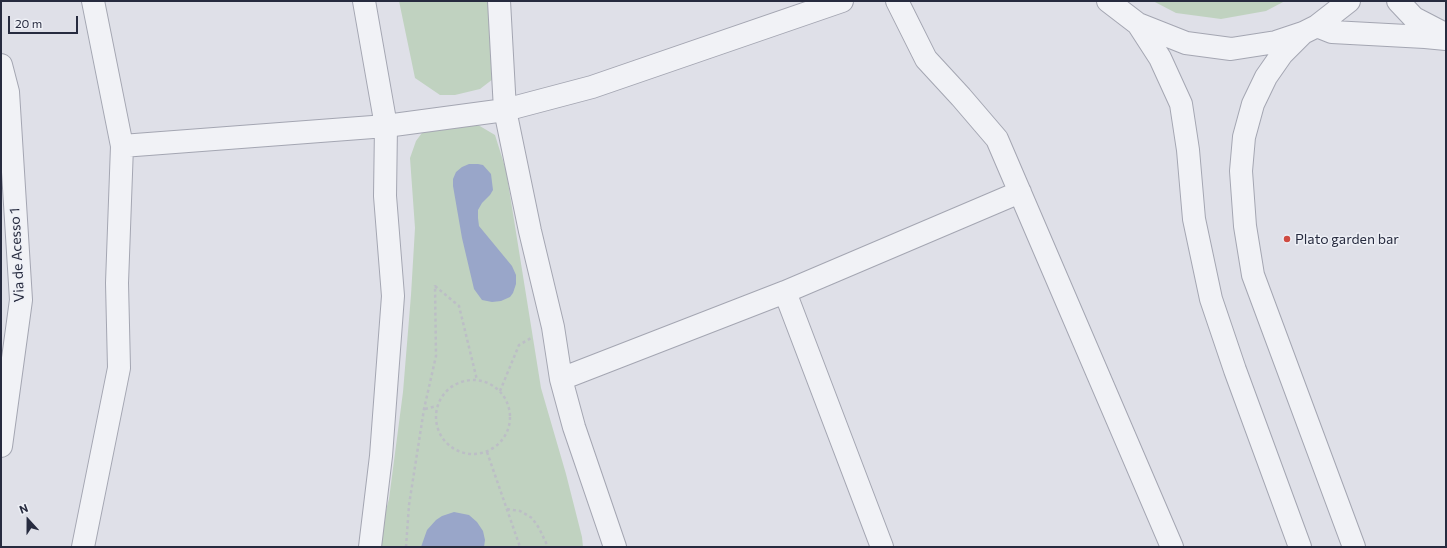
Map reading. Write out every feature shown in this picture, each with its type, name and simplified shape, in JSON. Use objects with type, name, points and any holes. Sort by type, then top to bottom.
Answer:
[{"type":"street","points":[[82,547],[119,368],[117,283],[122,146],[93,1]]},
{"type":"street","points":[[364,1],[386,126],[385,196],[393,296],[381,456],[370,547]]},
{"type":"street","points":[[499,1],[506,110],[530,231],[553,327],[561,379],[574,427],[615,547]]},
{"type":"street","points":[[122,146],[386,126],[506,110],[592,87],[842,1]]},
{"type":"street","points":[[897,1],[926,58],[997,139],[1172,547]]},
{"type":"street","points":[[1108,1],[1138,24],[1186,43],[1231,49],[1276,42],[1310,29],[1332,32],[1425,36],[1446,39]]},
{"type":"street","points":[[1349,1],[1310,29],[1282,54],[1266,77],[1253,104],[1244,137],[1241,171],[1245,226],[1253,275],[1354,547]]},
{"type":"street","points":[[1398,1],[1414,18],[1446,35]]},
{"type":"street","points":[[1138,24],[1160,58],[1181,104],[1188,150],[1194,219],[1211,299],[1235,370],[1300,547]]},
{"type":"street","name":"Via de Acesso 1","points":[[1,65],[8,92],[21,300],[1,446]]},
{"type":"street","points":[[561,379],[785,292],[1020,192]]},
{"type":"street","points":[[785,292],[882,547]]},
{"type":"path","points":[[406,547],[409,505],[424,410],[436,356],[435,285],[459,306],[477,380]]},
{"type":"path","points":[[500,391],[519,345],[553,327]]},
{"type":"path","points":[[464,380],[477,380],[490,383],[500,391],[507,401],[511,412],[510,425],[506,436],[498,445],[488,452],[476,454],[463,453],[452,448],[443,440],[438,430],[435,418],[437,406],[443,394],[452,386],[464,380]]},
{"type":"path","points":[[424,410],[437,406]]},
{"type":"path","points":[[488,452],[520,547]]},
{"type":"path","points":[[506,509],[520,511],[532,518],[539,528],[548,547]]},
{"type":"green space","points":[[399,1],[489,1],[493,79],[480,89],[455,95],[440,95],[415,78]]},
{"type":"green space","points":[[1153,1],[1285,1],[1266,11],[1221,19],[1176,13]]},
{"type":"green space","points":[[473,122],[495,135],[506,170],[541,388],[566,474],[582,537],[583,547],[376,547],[389,499],[403,392],[415,228],[410,158],[416,141],[427,126]]},
{"type":"water","points":[[469,164],[483,165],[491,174],[493,190],[478,210],[479,226],[512,266],[516,275],[516,284],[513,293],[510,297],[501,301],[492,302],[482,300],[474,289],[462,238],[453,179],[456,172]]},
{"type":"water","points":[[454,512],[469,515],[477,522],[483,531],[485,540],[484,547],[421,547],[427,530],[436,520],[442,516]]},
{"type":"place","name":"Plato garden bar","points":[[1287,239]]}]
